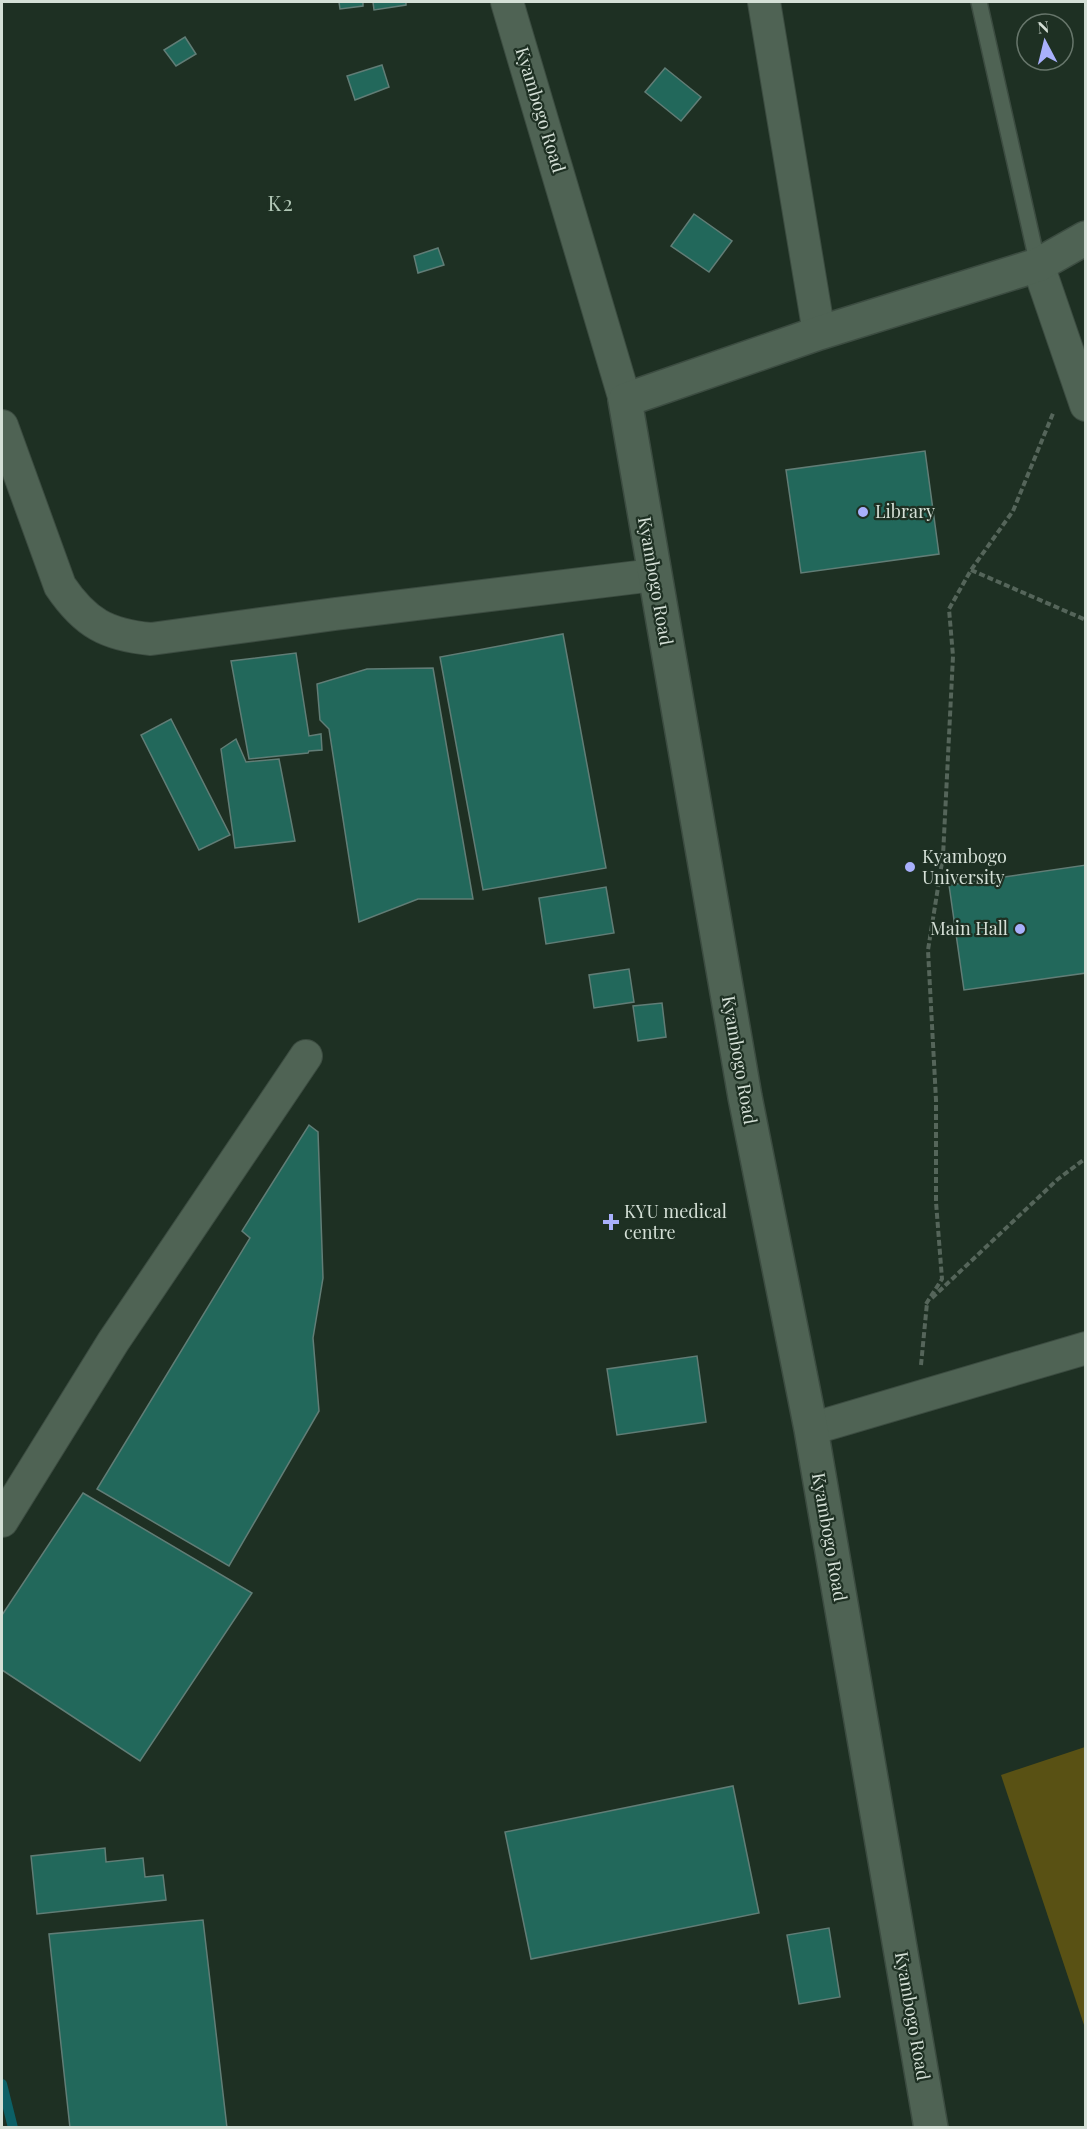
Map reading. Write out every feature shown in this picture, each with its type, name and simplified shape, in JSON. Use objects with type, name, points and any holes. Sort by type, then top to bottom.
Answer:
[{"type":"street","name":"Kyambogo Road","points":[[507,2],[625,400],[745,1097],[811,1429],[931,2127]]},
{"type":"street","points":[[764,2],[819,333]]},
{"type":"street","points":[[625,400],[819,333],[1038,266],[1086,238]]},
{"type":"street","points":[[1038,266],[1086,405]]},
{"type":"street","points":[[2,426],[60,586],[73,605],[99,627],[125,637],[151,639],[654,575]]},
{"type":"street","points":[[2,1521],[113,1342],[306,1056]]},
{"type":"street","points":[[811,1429],[1086,1348]]},
{"type":"lane","points":[[979,2],[1038,266]]},
{"type":"path","points":[[919,1398],[926,1304],[942,1280],[936,1202],[936,1100],[928,950],[943,856],[953,656],[949,609],[1012,511],[1067,379],[1070,359]]},
{"type":"path","points":[[972,570],[1086,620]]},
{"type":"path","points":[[926,1304],[1058,1179],[1086,1158]]},
{"type":"shaded area","points":[[1086,1747],[1085,2028],[1001,1775]]},
{"type":"building","points":[[339,2],[363,2],[363,6],[340,9]]},
{"type":"building","points":[[373,2],[406,2],[406,5],[374,10]]},
{"type":"building","points":[[185,37],[196,54],[176,66],[164,50]]},
{"type":"building","points":[[382,65],[389,87],[355,100],[347,76]]},
{"type":"building","points":[[665,68],[701,97],[681,121],[645,92]]},
{"type":"building","points":[[694,214],[732,241],[709,272],[671,246]]},
{"type":"building","points":[[438,248],[444,265],[418,273],[414,256]]},
{"type":"building","name":"Library","points":[[925,451],[939,554],[801,573],[786,470]]},
{"type":"building","points":[[563,634],[606,868],[483,890],[440,657]]},
{"type":"building","points":[[296,653],[309,736],[321,734],[322,750],[249,759],[231,661]]},
{"type":"building","points":[[433,668],[473,899],[418,899],[359,922],[329,729],[320,720],[317,684],[367,669]]},
{"type":"building","points":[[171,719],[230,835],[199,850],[141,735]]},
{"type":"building","points":[[236,739],[246,762],[279,759],[295,841],[235,848],[221,749]]},
{"type":"building","name":"Main Hall","points":[[1086,865],[1086,973],[964,990],[949,885]]},
{"type":"building","points":[[606,887],[614,933],[546,944],[539,898]]},
{"type":"building","points":[[629,969],[634,1002],[594,1008],[589,975]]},
{"type":"building","points":[[662,1003],[666,1037],[638,1041],[633,1006]]},
{"type":"building","points":[[309,1125],[318,1132],[323,1278],[313,1338],[319,1411],[229,1566],[97,1489],[250,1238],[242,1231]]},
{"type":"building","points":[[697,1356],[706,1422],[617,1435],[607,1369]]},
{"type":"building","points":[[83,1493],[252,1593],[140,1761],[2,1670],[2,1615]]},
{"type":"building","points":[[733,1786],[759,1913],[531,1959],[505,1832]]},
{"type":"building","points":[[105,1848],[106,1862],[143,1858],[145,1877],[163,1875],[166,1900],[37,1914],[31,1856]]},
{"type":"building","points":[[203,1920],[227,2128],[70,2128],[49,1934]]},
{"type":"building","points":[[829,1928],[840,1997],[799,2004],[787,1935]]},
{"type":"waterway","points":[[2,2084],[13,2128]]},
{"type":"place","name":"Library","points":[[863,512]]},
{"type":"place","name":"Kyambogo University","points":[[910,867]]},
{"type":"place","name":"Main Hall","points":[[1020,929]]},
{"type":"place","name":"KYU medical centre","points":[[611,1222]]},
{"type":"district","name":"K2","points":[[281,204]]}]
